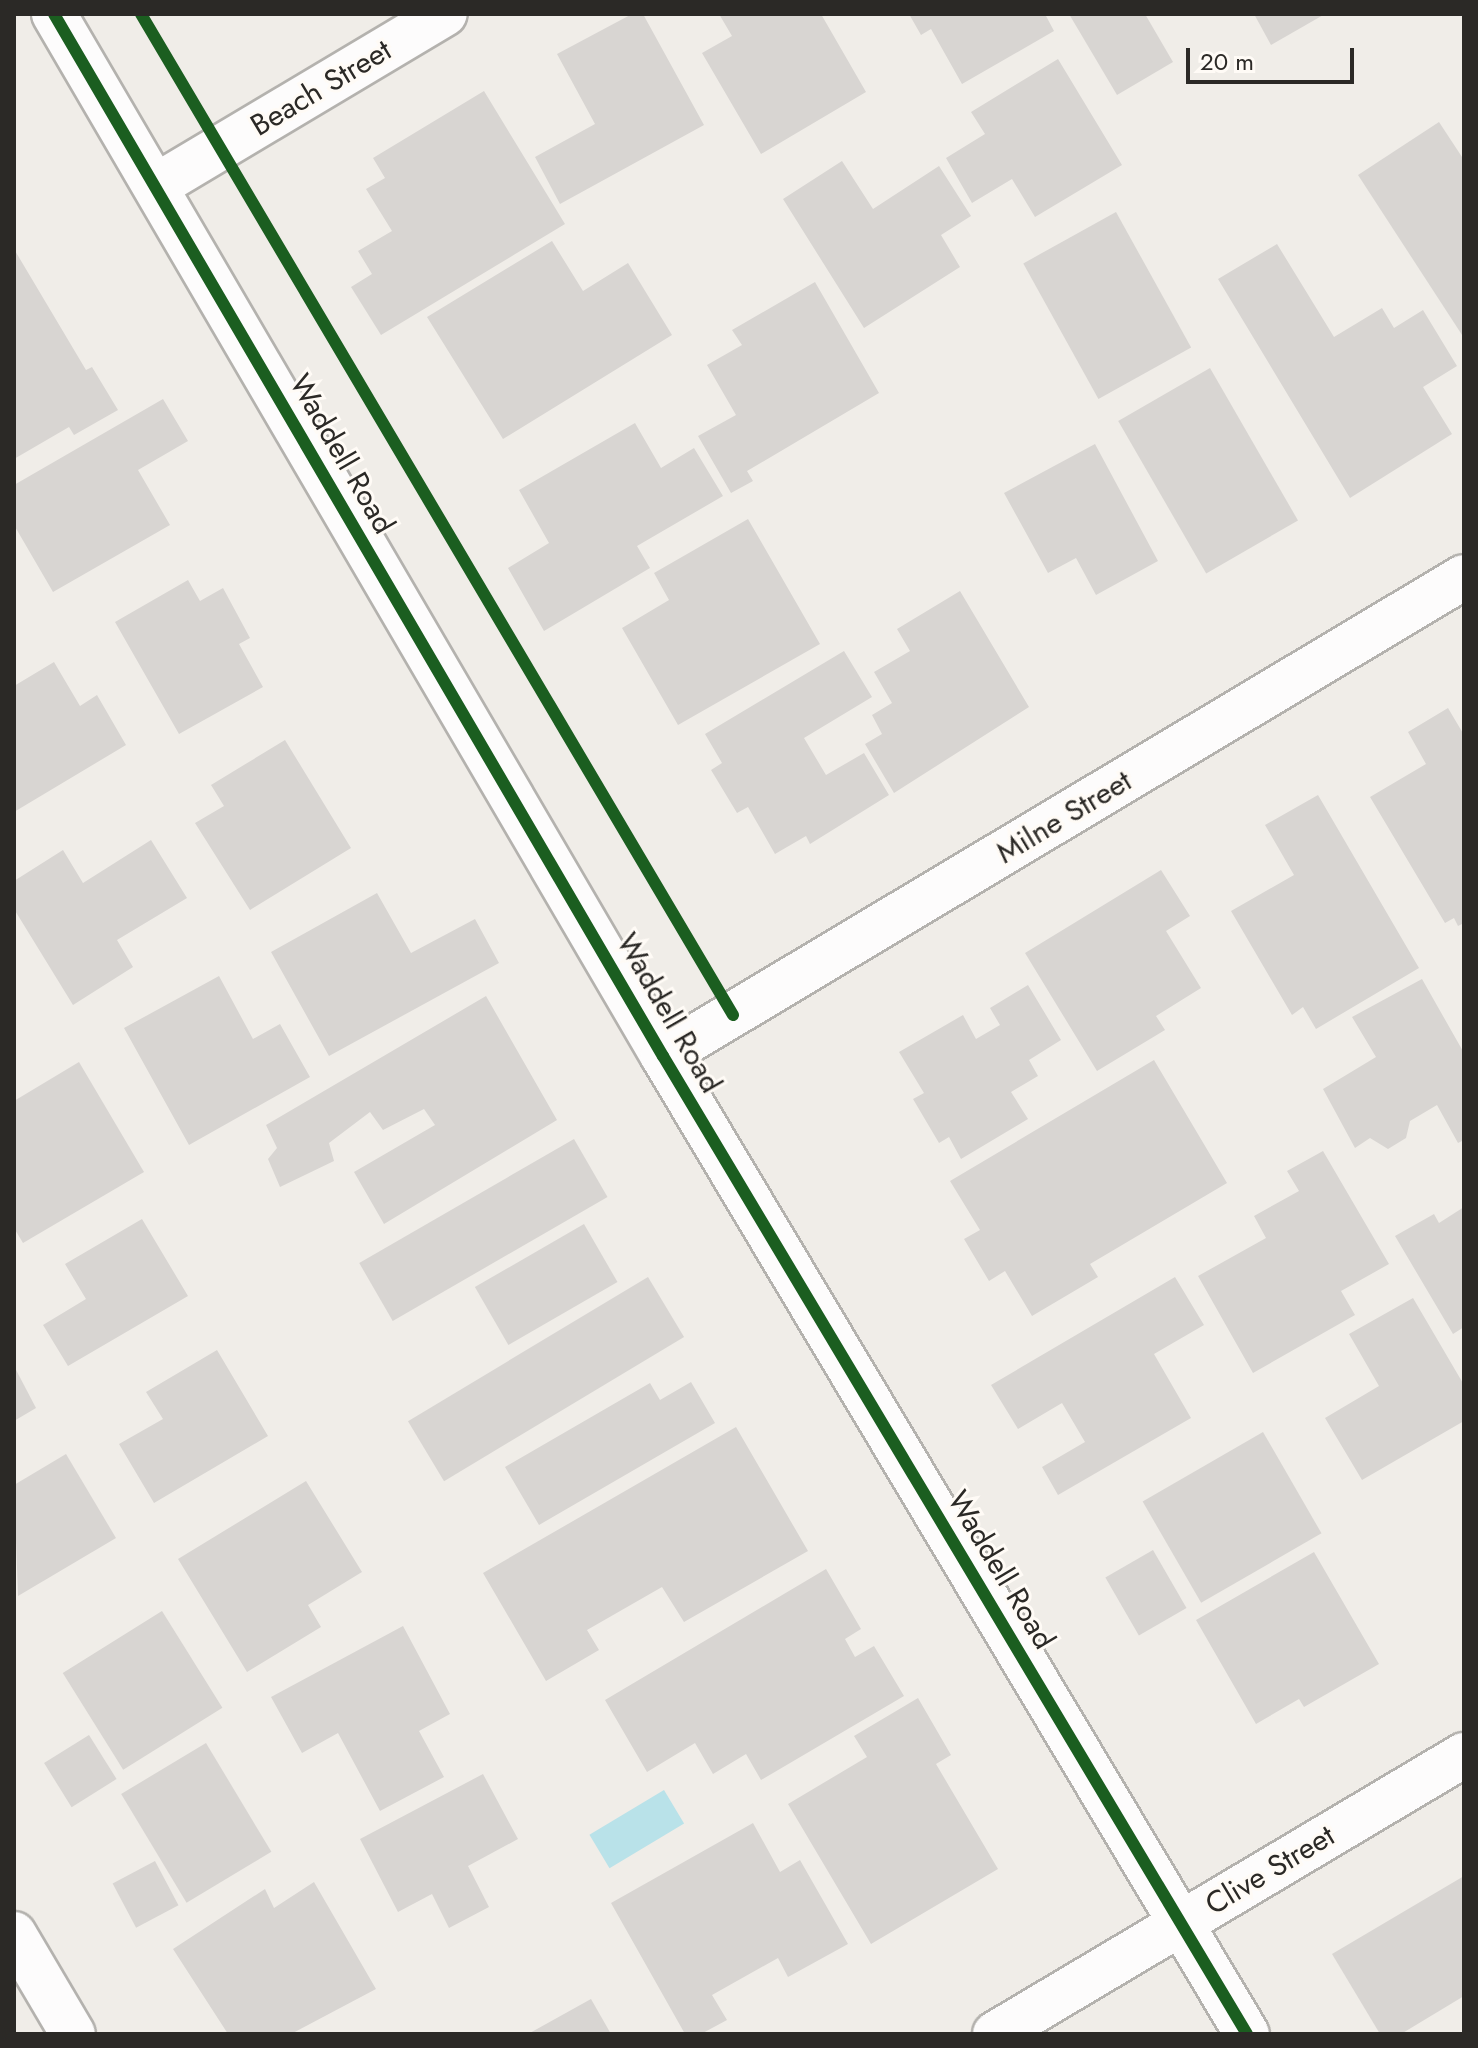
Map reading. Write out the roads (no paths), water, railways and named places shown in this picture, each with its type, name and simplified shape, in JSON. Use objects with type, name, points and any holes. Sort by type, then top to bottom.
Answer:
[{"type":"street","name":"Waddell Road","points":[[54,14],[663,1056],[1247,2034]]},
{"type":"street","name":"Beach Street","points":[[156,186],[445,14]]},
{"type":"street","name":"Milne Street","points":[[663,1056],[1464,577]]},
{"type":"street","name":"Clive Street","points":[[995,2034],[1464,1755]]},
{"type":"street","points":[[14,1934],[73,2034]]},
{"type":"water","points":[[664,1790],[684,1823],[610,1868],[589,1835]]}]
